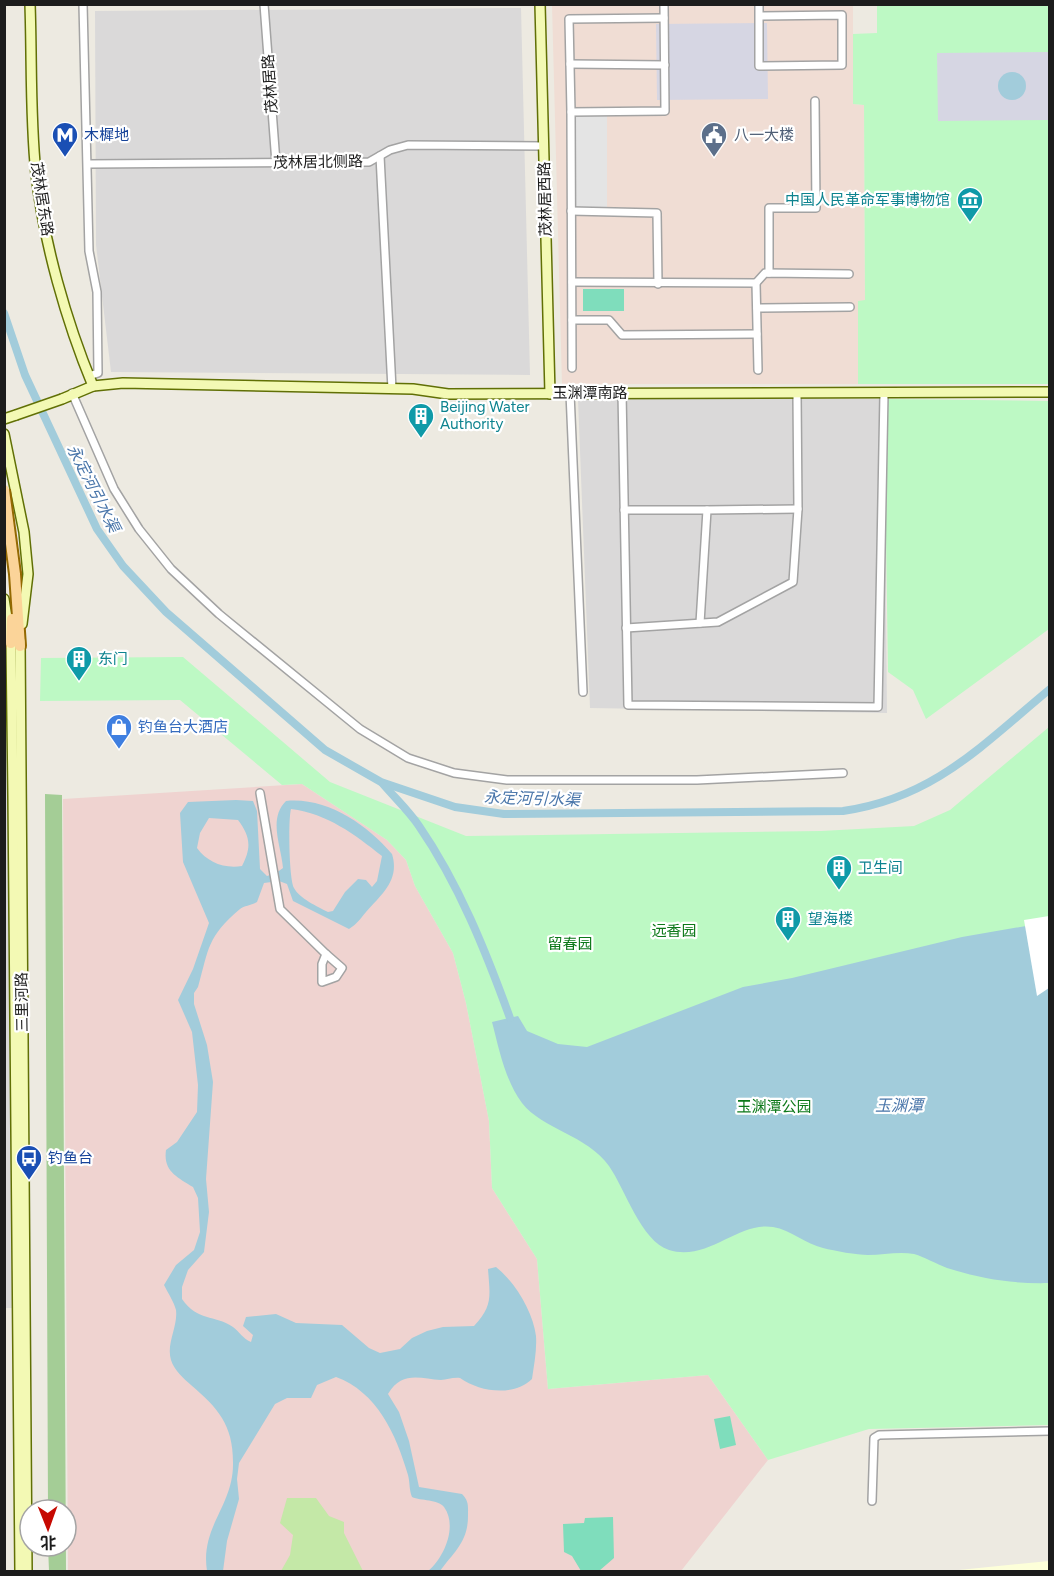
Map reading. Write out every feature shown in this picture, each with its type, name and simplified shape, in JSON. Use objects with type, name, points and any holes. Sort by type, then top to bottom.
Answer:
[{"type":"main road","points":[[4,490],[15,574],[15,644]]},
{"type":"street","name":"茂林居东路","points":[[30,4],[33,123],[38,184],[56,273],[93,386]]},
{"type":"street","points":[[83,4],[89,251],[97,292],[98,373],[89,376]]},
{"type":"street","name":"茂林居路","points":[[264,4],[276,163]]},
{"type":"street","name":"茂林居西路","points":[[540,4],[550,394]]},
{"type":"street","points":[[571,112],[665,111],[664,4]]},
{"type":"street","points":[[759,4],[759,15],[759,66],[842,65],[842,15],[759,15]]},
{"type":"street","points":[[572,368],[569,19],[664,18]]},
{"type":"street","points":[[570,64],[665,64]]},
{"type":"street","points":[[769,273],[769,208],[816,208],[815,101]]},
{"type":"street","name":"茂林居北侧路","points":[[88,164],[369,162],[408,145],[544,146]]},
{"type":"street","points":[[380,156],[392,389]]},
{"type":"street","points":[[571,211],[657,213],[658,284]]},
{"type":"street","points":[[758,370],[756,283],[765,273],[849,274]]},
{"type":"street","points":[[572,282],[756,283]]},
{"type":"street","points":[[757,308],[850,307]]},
{"type":"street","points":[[572,320],[609,320],[622,335],[757,334]]},
{"type":"street","name":"玉渊潭南路","points":[[4,419],[93,386],[123,383],[392,389],[448,394],[797,395],[1050,392]]},
{"type":"street","points":[[72,393],[114,489],[139,530],[171,569],[219,614],[360,729],[408,758],[454,773],[507,780],[697,780],[843,773]]},
{"type":"street","points":[[570,393],[583,692]]},
{"type":"street","points":[[622,393],[628,705],[878,707],[884,394]]},
{"type":"street","points":[[626,628],[718,622],[793,582],[798,509],[797,395]]},
{"type":"street","name":"三里河路","points":[[4,434],[18,494],[28,574],[15,644],[10,783],[27,1572]]},
{"type":"street","points":[[624,510],[798,509]]},
{"type":"street","points":[[700,623],[707,510]]},
{"type":"street","name":"三里河路","points":[[4,599],[15,644]]},
{"type":"street","points":[[260,793],[280,909],[326,954]]},
{"type":"street","points":[[4,1293],[20,1296]]},
{"type":"street","name":"三里河路","points":[[20,1296],[16,1308],[20,1572]]},
{"type":"street","points":[[4,1308],[16,1308]]},
{"type":"street","points":[[872,1501],[872,1448],[874,1438],[879,1435],[1050,1431]]},
{"type":"shaded area","points":[[552,5],[853,5],[853,104],[864,105],[865,301],[858,301],[858,384],[562,384]]},
{"type":"shaded area","points":[[521,8],[530,375],[111,372],[96,245],[95,11]]},
{"type":"shaded area","points":[[767,23],[768,99],[657,100],[656,24]]},
{"type":"shaded area","points":[[1049,52],[1049,120],[938,121],[937,53]]},
{"type":"shaded area","points":[[571,112],[607,112],[607,214],[571,215]]},
{"type":"shaded area","points":[[578,399],[884,399],[887,713],[590,708]]},
{"type":"shaded area","points":[[4,461],[16,1308],[4,1308]]},
{"type":"shaded area","points":[[302,784],[387,840],[406,860],[415,886],[453,953],[466,1003],[489,1121],[492,1188],[537,1259],[548,1389],[708,1375],[768,1460],[681,1571],[68,1571],[68,1558],[78,1558],[78,1498],[68,1498],[63,799]]},
{"type":"shaded area","points":[[1049,1561],[1049,1571],[949,1571]]},
{"type":"green space","name":"中国人民革命军事博物馆","points":[[877,5],[1049,5],[1049,384],[858,384],[858,301],[865,300],[864,105],[853,104],[853,34],[877,33]]},
{"type":"green space","points":[[583,289],[624,289],[624,311],[583,311]]},
{"type":"green space","points":[[884,399],[1049,401],[1049,629],[926,719],[913,690],[888,672]]},
{"type":"green space","name":"玉渊潭公园","points":[[183,657],[330,782],[466,836],[821,831],[914,826],[950,810],[1049,727],[1049,1425],[869,1429],[768,1460],[708,1375],[548,1389],[537,1259],[492,1188],[489,1121],[466,1003],[453,953],[415,886],[406,860],[387,840],[302,784],[282,785],[180,700],[40,701],[41,658]]},
{"type":"green space","points":[[45,794],[62,795],[66,1498],[48,1498]]},
{"type":"green space","points":[[730,1416],[736,1445],[720,1449],[714,1419]]},
{"type":"green space","points":[[287,1498],[316,1498],[329,1516],[344,1522],[344,1533],[363,1571],[281,1571],[290,1555],[293,1535],[280,1523]]},
{"type":"green space","points":[[613,1517],[614,1558],[599,1571],[581,1571],[572,1556],[564,1552],[563,1524],[584,1523],[585,1518]]},
{"type":"green space","points":[[48,1558],[66,1558],[66,1572],[49,1571]]},
{"type":"water","points":[[1012,72],[1022,76],[1026,86],[1022,96],[1012,100],[1002,96],[998,86],[1002,76]]},
{"type":"water","points":[[253,801],[257,811],[260,869],[267,876],[283,868],[277,824],[281,808],[286,801],[316,803],[345,815],[370,832],[392,854],[394,872],[388,886],[349,929],[293,901],[287,884],[279,881],[264,883],[257,902],[242,908],[229,919],[211,944],[198,987],[194,993],[194,1004],[207,1045],[213,1082],[206,1179],[209,1212],[204,1252],[188,1270],[182,1287],[182,1299],[200,1315],[226,1323],[251,1342],[253,1335],[243,1326],[246,1317],[276,1314],[296,1323],[342,1325],[369,1348],[380,1353],[400,1349],[412,1338],[427,1331],[443,1327],[474,1326],[489,1300],[488,1269],[496,1267],[503,1273],[522,1298],[534,1327],[536,1347],[532,1379],[516,1388],[496,1391],[477,1387],[460,1378],[441,1380],[412,1378],[393,1386],[388,1394],[399,1412],[409,1441],[419,1487],[462,1494],[467,1501],[466,1533],[440,1571],[428,1571],[439,1558],[447,1541],[450,1523],[444,1507],[438,1503],[412,1497],[403,1460],[383,1416],[363,1393],[336,1377],[317,1385],[311,1398],[287,1398],[275,1404],[239,1463],[237,1479],[239,1499],[227,1541],[223,1571],[207,1571],[208,1541],[232,1477],[232,1449],[227,1427],[222,1418],[172,1364],[170,1347],[176,1310],[164,1285],[176,1265],[194,1250],[200,1232],[198,1198],[193,1187],[172,1173],[166,1157],[166,1150],[177,1142],[197,1112],[198,1085],[192,1032],[178,1000],[193,969],[209,923],[183,862],[180,813],[188,802]],"holes":[[[291,809],[329,820],[382,856],[377,881],[372,887],[366,880],[358,879],[345,892],[333,911],[328,912],[300,895],[294,888],[291,873],[289,836]],[[209,818],[238,820],[248,842],[242,866],[216,863],[197,848],[200,833]]]},
{"type":"water","name":"玉渊潭","points":[[1049,922],[1049,1283],[1010,1282],[985,1278],[947,1268],[914,1254],[863,1255],[834,1250],[817,1246],[773,1227],[747,1230],[697,1251],[669,1250],[659,1245],[642,1226],[615,1176],[600,1155],[541,1119],[522,1103],[507,1074],[492,1022],[518,1016],[527,1031],[558,1044],[587,1047],[743,987],[792,978],[962,937]]},
{"type":"pier","points":[[1049,916],[1049,988],[1037,996],[1024,920]]},
{"type":"waterway","name":"永定河引水渠","points":[[4,313],[25,375],[97,529],[123,566],[166,612],[325,750],[381,782],[455,807],[504,814],[843,811],[875,804],[931,781],[979,749],[1050,689]]},
{"type":"waterway","points":[[383,784],[415,820],[447,871],[481,944],[510,1018]]},
{"type":"place","name":"木樨地","points":[[65,158]]},
{"type":"place","name":"八一大楼","points":[[714,158]]},
{"type":"place","name":"中国人民革命军事博物馆","points":[[970,223]]},
{"type":"place","name":"Beijing Water Authority","points":[[421,439]]},
{"type":"place","name":"东门","points":[[79,682]]},
{"type":"place","name":"钓鱼台大酒店","points":[[119,750]]},
{"type":"place","name":"卫生间","points":[[839,891]]},
{"type":"place","name":"望海楼","points":[[788,942]]},
{"type":"place","name":"钓鱼台","points":[[29,1181]]},
{"type":"park label","name":"远香园","points":[[674,931]]},
{"type":"park label","name":"留春园","points":[[570,944]]}]
